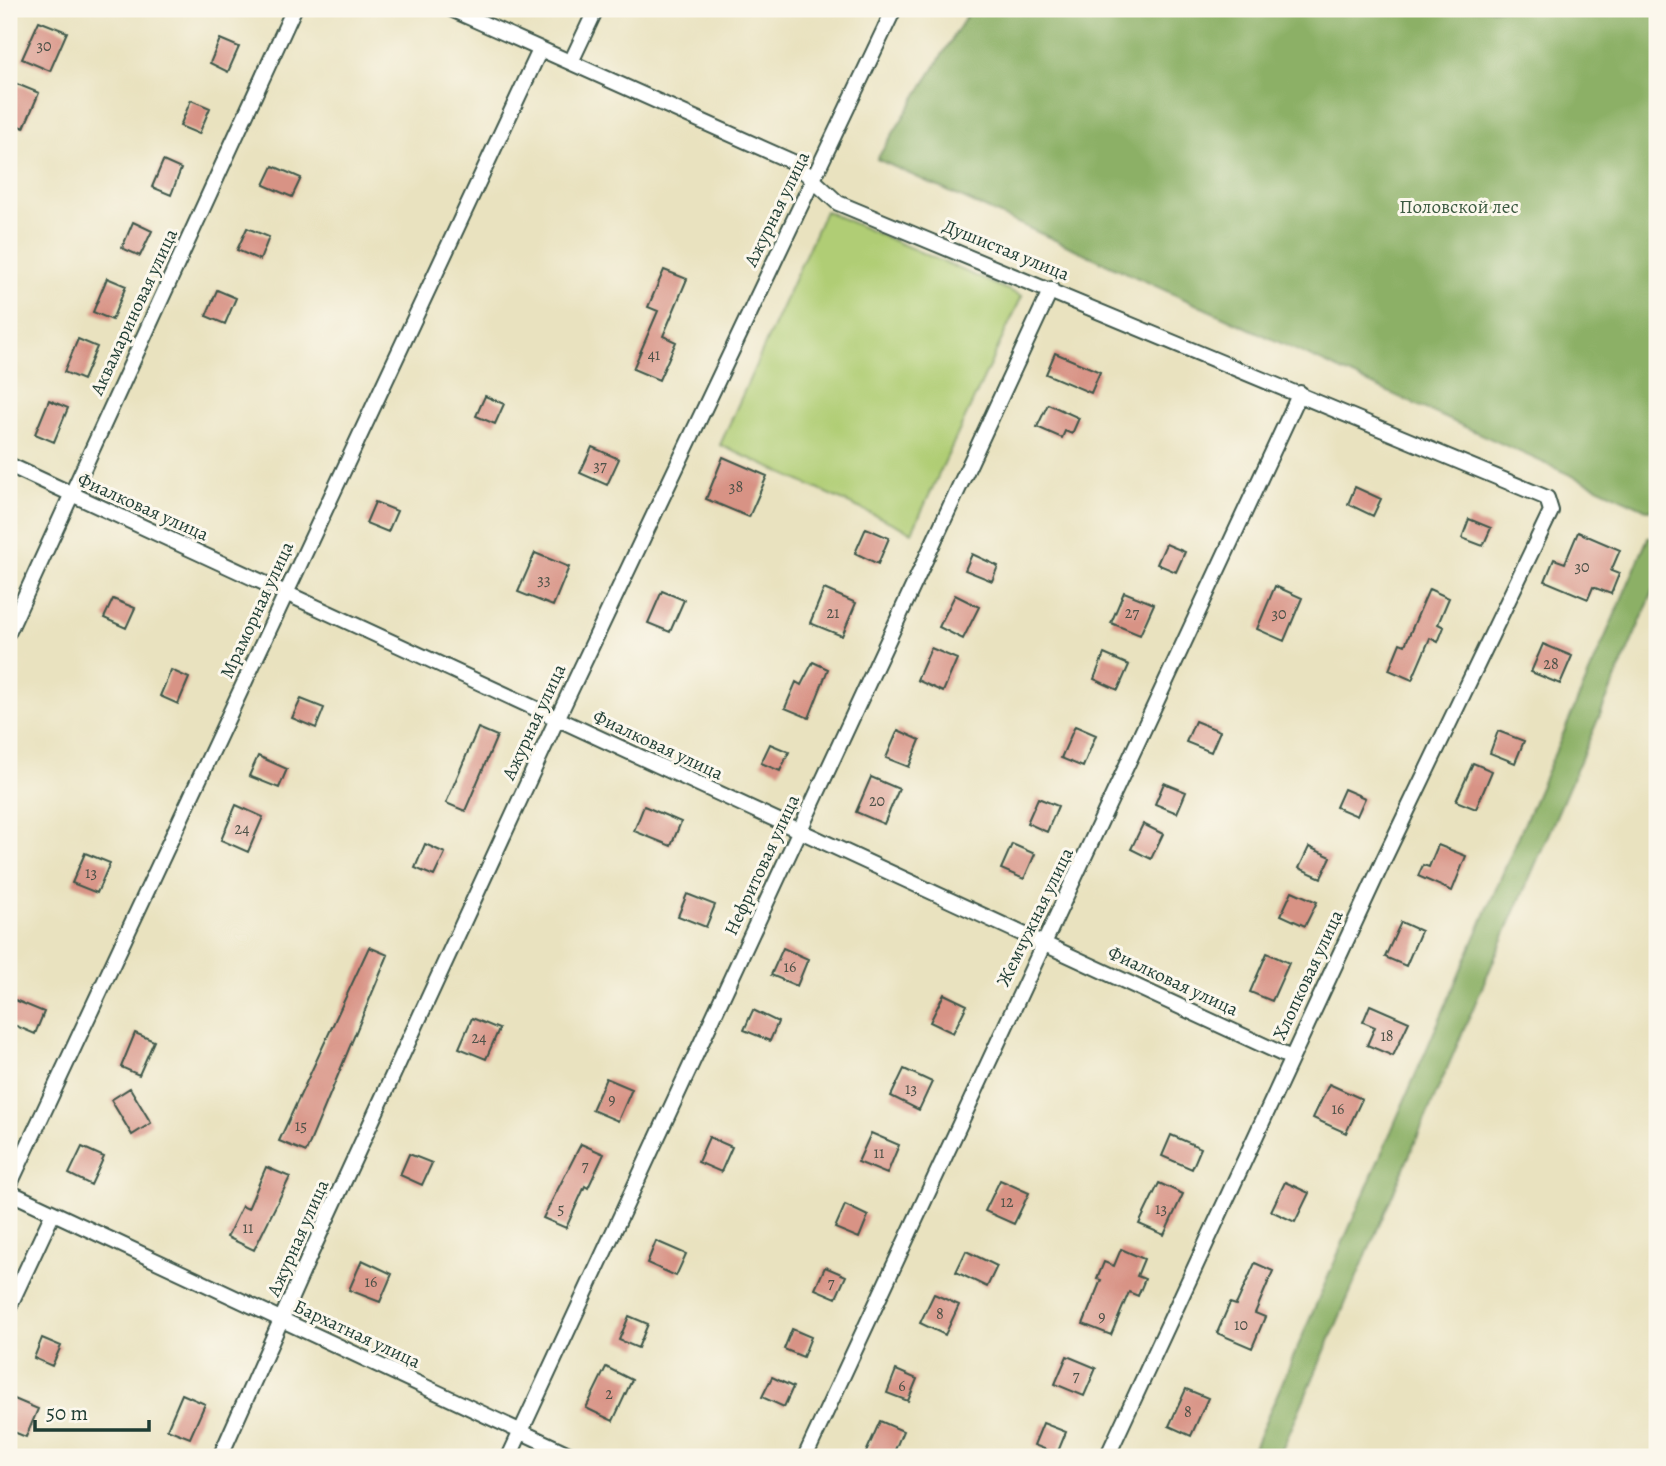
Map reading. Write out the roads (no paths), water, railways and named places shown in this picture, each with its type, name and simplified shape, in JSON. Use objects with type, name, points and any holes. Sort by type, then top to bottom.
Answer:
[{"type":"street","name":"Аквамариновая улица","points":[[9,631],[294,9]]},
{"type":"street","name":"Душистая улица","points":[[451,9],[795,163],[811,182],[838,203],[1051,289],[1546,498],[1551,511]]},
{"type":"street","points":[[572,62],[596,9]]},
{"type":"street","name":"Ажурная улица","points":[[220,1457],[557,719],[894,9]]},
{"type":"street","name":"Мраморная улица","points":[[9,1186],[540,50]]},
{"type":"street","name":"Нефритовая улица","points":[[509,1457],[1051,289]]},
{"type":"street","name":"Жемчужная улица","points":[[805,1457],[1300,393]]},
{"type":"street","name":"Фиалковая улица","points":[[9,466],[798,832],[1044,941],[1291,1058]]},
{"type":"street","name":"Хлопковая улица","points":[[1107,1457],[1291,1058],[1551,511]]},
{"type":"street","name":"Бархатная улица","points":[[9,1192],[575,1457]]},
{"type":"street","points":[[9,1307],[53,1213]]},
{"type":"park label","name":"Половской лес","points":[[1459,207]]}]
